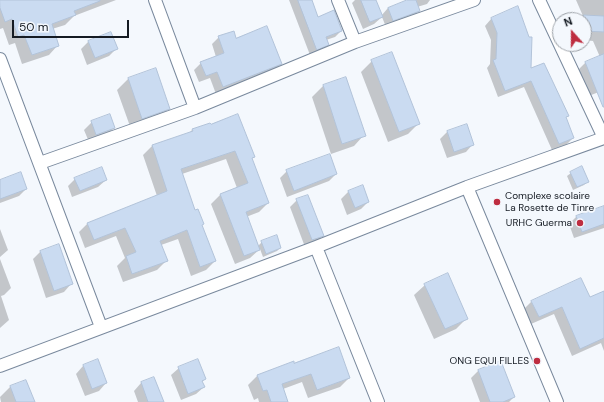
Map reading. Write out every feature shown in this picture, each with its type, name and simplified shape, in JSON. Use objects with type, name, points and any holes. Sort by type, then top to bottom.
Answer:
[{"type":"street","points":[[155,0],[195,108]]},
{"type":"street","points":[[338,0],[355,42]]},
{"type":"street","points":[[40,163],[195,108],[355,42],[474,0]]},
{"type":"street","points":[[0,366],[316,247],[467,187],[604,138],[539,0]]},
{"type":"street","points":[[0,59],[101,327]]},
{"type":"street","points":[[467,187],[557,402]]},
{"type":"street","points":[[316,247],[378,402]]},
{"type":"building","points":[[0,0],[100,1],[74,11],[76,15],[52,24],[59,46],[32,55],[24,35],[18,37],[12,19],[5,22],[0,8]]},
{"type":"building","points":[[298,0],[312,0],[318,17],[334,10],[342,31],[326,37],[329,45],[317,50]]},
{"type":"building","points":[[361,0],[376,0],[383,17],[370,22]]},
{"type":"building","points":[[407,0],[416,0],[420,11],[393,21],[388,8]]},
{"type":"building","points":[[518,6],[529,37],[532,37],[531,68],[544,63],[569,116],[566,117],[574,138],[559,144],[531,81],[505,91],[493,60],[496,59],[497,33],[491,18]]},
{"type":"building","points":[[592,15],[604,16],[604,32],[592,31]]},
{"type":"building","points":[[267,26],[282,64],[223,87],[217,72],[206,76],[200,62],[224,53],[218,36],[234,31],[236,38]]},
{"type":"building","points":[[111,32],[118,49],[95,58],[88,41]]},
{"type":"building","points":[[392,52],[420,124],[399,132],[371,60]]},
{"type":"building","points":[[604,54],[604,107],[603,107],[585,62]]},
{"type":"building","points":[[156,68],[170,109],[142,119],[128,78]]},
{"type":"building","points":[[346,77],[366,136],[342,144],[323,85]]},
{"type":"building","points":[[110,114],[115,128],[96,135],[91,121]]},
{"type":"building","points":[[238,114],[255,157],[252,158],[269,203],[246,212],[260,250],[244,256],[220,194],[248,183],[235,151],[181,169],[195,210],[198,209],[204,224],[202,225],[216,261],[200,267],[187,230],[160,241],[168,261],[132,274],[126,256],[136,252],[125,228],[94,240],[87,223],[167,191],[152,145],[193,131],[192,129]]},
{"type":"building","points":[[467,124],[474,145],[454,152],[447,131]]},
{"type":"building","points":[[330,154],[337,174],[294,191],[286,170]]},
{"type":"building","points":[[582,166],[589,182],[577,187],[570,172]]},
{"type":"building","points":[[102,167],[107,180],[80,191],[74,178]]},
{"type":"building","points":[[21,172],[27,189],[0,199],[0,180]]},
{"type":"building","points":[[363,185],[369,202],[355,208],[348,191]]},
{"type":"building","points":[[308,195],[324,236],[312,240],[296,199]]},
{"type":"building","points":[[604,206],[604,224],[582,232],[576,216]]},
{"type":"building","points":[[277,235],[281,248],[266,254],[261,241]]},
{"type":"building","points":[[59,244],[73,284],[54,291],[40,251]]},
{"type":"building","points":[[448,273],[468,319],[445,329],[424,284]]},
{"type":"building","points":[[581,278],[590,297],[604,291],[604,338],[580,349],[562,307],[539,317],[531,301]]},
{"type":"building","points":[[339,347],[350,378],[317,390],[311,374],[282,384],[288,402],[271,402],[267,390],[263,391],[257,375],[294,361],[294,363]]},
{"type":"building","points":[[98,359],[107,383],[92,389],[83,365]]},
{"type":"building","points":[[198,359],[206,379],[202,381],[205,387],[188,394],[178,367]]},
{"type":"building","points":[[501,361],[515,397],[503,402],[490,402],[478,370]]},
{"type":"building","points":[[154,377],[164,402],[148,402],[141,382]]},
{"type":"building","points":[[26,380],[35,402],[16,402],[10,386]]},
{"type":"place","name":"Complexe scolaire La Rosette de Tinre","points":[[497,202]]},
{"type":"place","name":"URHC Guerma","points":[[580,223]]},
{"type":"place","name":"ONG EQUI FILLES","points":[[537,361]]}]
